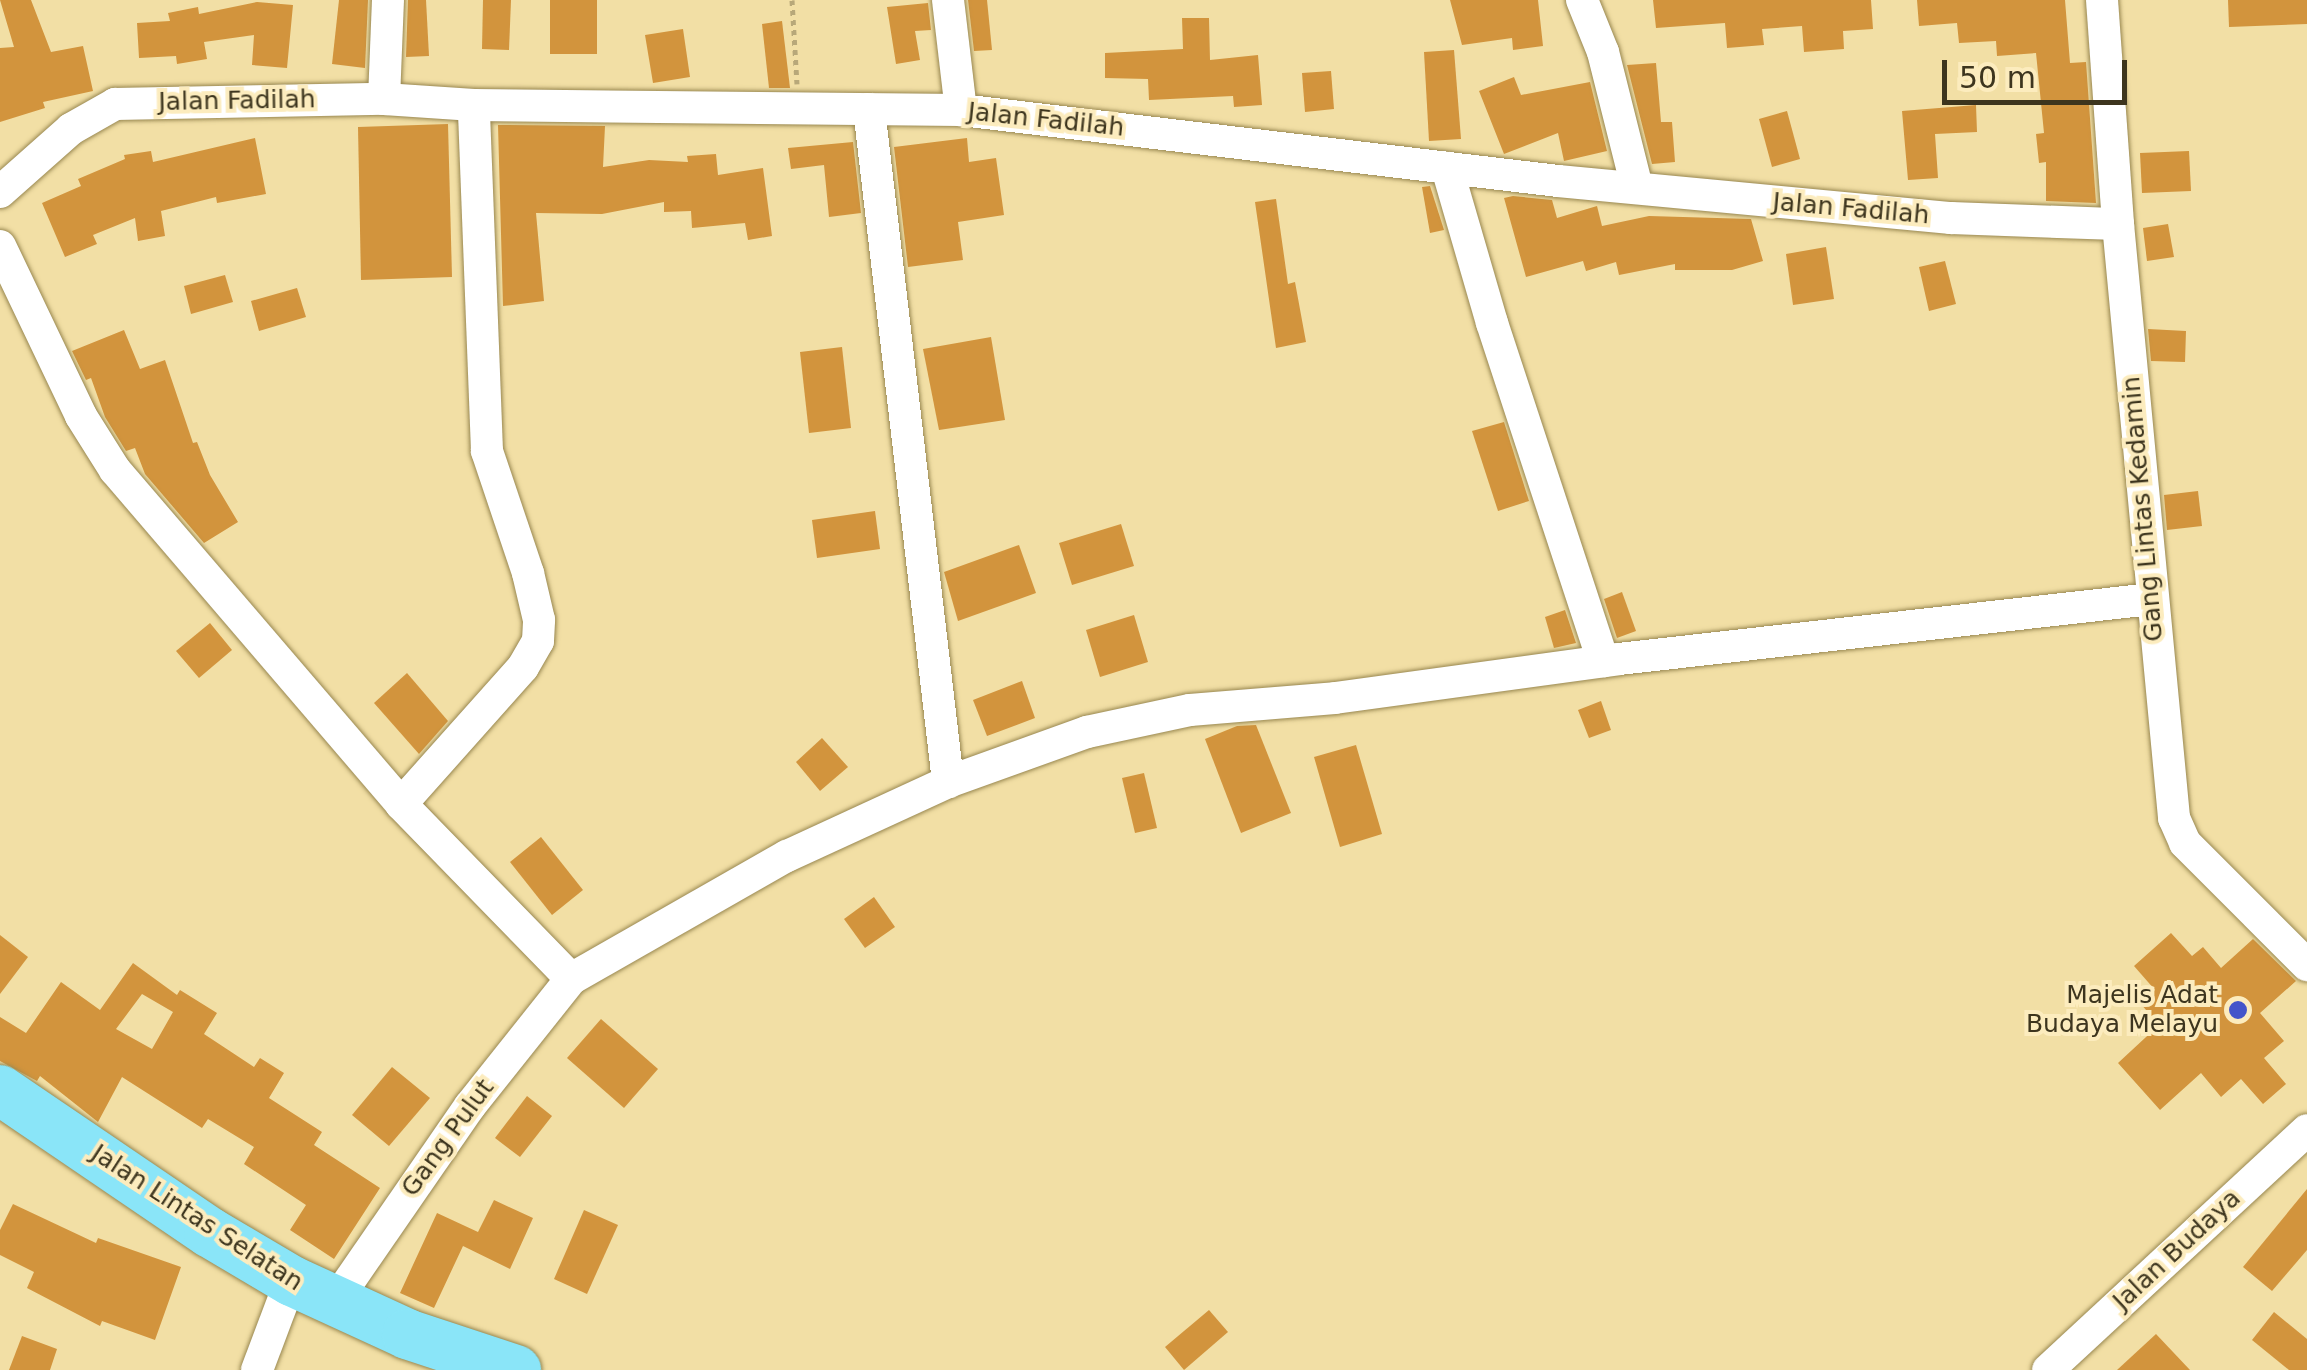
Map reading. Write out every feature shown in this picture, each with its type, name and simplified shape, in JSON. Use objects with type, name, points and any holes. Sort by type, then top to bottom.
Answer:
[{"type":"highway","name":"Jalan Lintas Selatan","points":[[0,1090],[210,1232],[334,1303],[516,1370]]},
{"type":"highway","name":"Jalan Lintas Selatan","points":[[0,1116],[283,1301],[327,1326],[440,1370]]},
{"type":"street","points":[[384,100],[388,0]]},
{"type":"street","points":[[948,0],[961,110]]},
{"type":"street","points":[[1582,0],[1603,52],[1637,187]]},
{"type":"street","name":"Gang Lintas Kedamin","points":[[2102,0],[2169,792],[2185,843],[2307,965]]},
{"type":"street","name":"Jalan Fadilah","points":[[0,192],[70,128],[115,104],[384,100],[474,105],[961,110],[1447,168],[1951,218],[2118,224]]},
{"type":"street","points":[[401,804],[523,667],[538,641],[539,620],[528,573],[487,451],[474,105]]},
{"type":"street","points":[[869,110],[948,782]]},
{"type":"street","points":[[1447,168],[1492,323],[1603,661]]},
{"type":"street","points":[[0,246],[81,416],[115,470],[401,804],[570,979],[787,856],[948,782],[1087,732],[1190,710],[1336,698],[1603,661],[2151,599]]},
{"type":"street","name":"Gang Pulut","points":[[334,1303],[470,1106],[570,979]]},
{"type":"street","name":"Jalan Budaya","points":[[2048,1370],[2307,1130]]},
{"type":"street","points":[[257,1370],[283,1301]]},
{"type":"path","points":[[792,0],[799,107]]},
{"type":"building","points":[[0,0],[31,0],[51,52],[83,46],[93,91],[43,102],[45,108],[0,122],[0,48],[14,47]]},
{"type":"building","points":[[339,0],[368,0],[365,68],[332,64]]},
{"type":"building","points":[[408,0],[426,0],[429,56],[406,57]]},
{"type":"building","points":[[483,0],[511,0],[509,50],[482,49]]},
{"type":"building","points":[[550,0],[597,0],[597,54],[550,54]]},
{"type":"building","points":[[968,0],[987,0],[992,50],[974,51]]},
{"type":"building","points":[[1450,0],[1538,0],[1543,46],[1513,50],[1512,38],[1462,45]]},
{"type":"building","points":[[1653,0],[1871,0],[1873,29],[1843,31],[1844,49],[1804,52],[1802,26],[1762,29],[1764,45],[1727,48],[1725,23],[1656,28]]},
{"type":"building","points":[[1917,0],[2065,0],[2070,63],[2086,62],[2096,203],[2046,201],[2046,162],[2039,163],[2036,134],[2044,133],[2036,53],[1997,56],[1996,41],[1959,43],[1957,23],[1919,26]]},
{"type":"building","points":[[2228,0],[2307,0],[2307,24],[2229,27]]},
{"type":"building","points":[[257,2],[293,5],[287,68],[252,65],[254,35],[204,42],[207,59],[177,64],[176,56],[139,58],[137,23],[170,21],[168,13],[198,7],[199,14]]},
{"type":"building","points":[[928,3],[931,30],[915,31],[920,60],[896,64],[887,7]]},
{"type":"building","points":[[1182,18],[1209,18],[1210,60],[1258,55],[1262,105],[1234,107],[1233,96],[1149,100],[1148,79],[1105,78],[1105,53],[1183,49]]},
{"type":"building","points":[[782,21],[790,88],[769,88],[762,24]]},
{"type":"building","points":[[683,29],[690,77],[653,83],[645,35]]},
{"type":"building","points":[[1454,50],[1461,139],[1429,141],[1424,52]]},
{"type":"building","points":[[1656,63],[1661,122],[1672,122],[1675,162],[1652,164],[1627,65]]},
{"type":"building","points":[[1331,71],[1334,109],[1305,112],[1302,73]]},
{"type":"building","points":[[1514,77],[1521,95],[1590,82],[1607,151],[1564,161],[1558,133],[1504,154],[1479,91]]},
{"type":"building","points":[[1976,105],[1977,132],[1935,134],[1938,178],[1908,180],[1902,111]]},
{"type":"building","points":[[1787,111],[1800,159],[1772,167],[1759,119]]},
{"type":"building","points":[[448,124],[452,277],[361,280],[358,127]]},
{"type":"building","points":[[498,125],[605,126],[603,167],[649,160],[688,162],[687,156],[716,154],[718,175],[763,168],[772,236],[748,240],[745,223],[692,228],[691,211],[664,212],[664,202],[602,214],[536,213],[544,301],[503,306]]},
{"type":"building","points":[[255,138],[266,194],[217,203],[216,197],[161,211],[165,236],[138,241],[135,218],[93,235],[97,244],[65,257],[42,203],[81,186],[78,179],[125,159],[124,155],[151,151],[153,162]]},
{"type":"building","points":[[967,138],[969,162],[996,158],[1004,215],[958,222],[963,260],[908,267],[894,147]]},
{"type":"building","points":[[853,142],[861,213],[829,217],[824,165],[791,169],[788,148]]},
{"type":"building","points":[[2189,151],[2191,191],[2142,193],[2140,153]]},
{"type":"building","points":[[1430,186],[1444,230],[1430,233],[1422,187]]},
{"type":"building","points":[[1504,198],[1552,200],[1557,218],[1597,206],[1602,226],[1649,216],[1751,219],[1763,261],[1732,270],[1675,270],[1675,264],[1619,275],[1616,262],[1586,271],[1583,261],[1526,277]]},
{"type":"building","points":[[1276,199],[1288,284],[1295,282],[1306,342],[1276,348],[1255,202]]},
{"type":"building","points":[[2168,224],[2174,257],[2147,261],[2143,228]]},
{"type":"building","points":[[1826,247],[1834,299],[1793,305],[1786,254]]},
{"type":"building","points":[[1945,261],[1956,304],[1929,311],[1919,267]]},
{"type":"building","points":[[225,275],[233,302],[191,314],[184,286]]},
{"type":"building","points":[[297,288],[306,317],[259,331],[251,301]]},
{"type":"building","points":[[2148,329],[2186,331],[2185,362],[2151,361]]},
{"type":"building","points":[[124,330],[140,369],[165,360],[193,443],[197,442],[210,475],[238,522],[204,543],[145,474],[135,448],[126,451],[105,417],[91,378],[86,380],[72,351]]},
{"type":"building","points":[[991,337],[1005,420],[939,430],[923,349]]},
{"type":"building","points":[[842,347],[851,428],[809,433],[800,352]]},
{"type":"building","points":[[1504,422],[1529,501],[1498,511],[1472,431]]},
{"type":"building","points":[[2198,491],[2202,526],[2167,530],[2164,495]]},
{"type":"building","points":[[875,511],[880,549],[817,558],[812,520]]},
{"type":"building","points":[[1121,524],[1134,566],[1072,585],[1059,543]]},
{"type":"building","points":[[1019,545],[1036,593],[958,621],[944,572]]},
{"type":"building","points":[[1622,592],[1636,631],[1617,638],[1604,599]]},
{"type":"building","points":[[1565,610],[1576,643],[1554,648],[1545,617]]},
{"type":"building","points":[[1134,615],[1148,662],[1100,677],[1086,630]]},
{"type":"building","points":[[210,623],[232,650],[199,678],[176,651]]},
{"type":"building","points":[[407,673],[448,721],[419,754],[374,703]]},
{"type":"building","points":[[1022,681],[1035,718],[987,736],[973,700]]},
{"type":"building","points":[[1601,701],[1611,730],[1589,738],[1578,710]]},
{"type":"building","points":[[1256,725],[1291,813],[1241,833],[1205,739],[1237,726]]},
{"type":"building","points":[[822,738],[848,767],[820,791],[796,762]]},
{"type":"building","points":[[1356,745],[1382,834],[1340,847],[1314,757]]},
{"type":"building","points":[[1144,773],[1157,828],[1135,833],[1122,778]]},
{"type":"building","points":[[541,837],[583,890],[552,915],[510,862]]},
{"type":"building","points":[[874,897],[895,927],[865,948],[844,919]]},
{"type":"building","points":[[2171,933],[2192,956],[2203,947],[2221,968],[2253,939],[2296,981],[2260,1013],[2284,1041],[2264,1058],[2286,1084],[2263,1104],[2241,1079],[2221,1097],[2201,1073],[2160,1110],[2118,1063],[2159,1025],[2140,1003],[2155,990],[2134,966]]},
{"type":"building","points":[[0,935],[28,957],[0,994]]},
{"type":"building","points":[[133,963],[177,995],[180,990],[217,1013],[204,1034],[254,1067],[260,1058],[284,1073],[269,1098],[322,1132],[314,1145],[380,1188],[334,1259],[290,1230],[306,1205],[244,1164],[254,1147],[208,1119],[202,1128],[122,1077],[98,1122],[40,1076],[37,1081],[0,1061],[0,1017],[26,1033],[61,982],[100,1010]],"holes":[[[142,994],[173,1012],[152,1049],[116,1029]]]},
{"type":"building","points":[[601,1019],[658,1069],[624,1108],[567,1058]]},
{"type":"building","points":[[392,1067],[430,1098],[389,1146],[352,1115]]},
{"type":"building","points":[[527,1096],[552,1116],[520,1157],[495,1138]]},
{"type":"building","points":[[2307,1189],[2307,1250],[2272,1291],[2243,1267]]},
{"type":"building","points":[[494,1200],[533,1218],[510,1269],[463,1246],[434,1308],[400,1293],[437,1213],[478,1232]]},
{"type":"building","points":[[13,1204],[96,1243],[98,1238],[181,1267],[155,1340],[102,1321],[100,1326],[27,1288],[34,1272],[0,1255],[0,1230]]},
{"type":"building","points":[[584,1210],[618,1225],[587,1294],[554,1279]]},
{"type":"building","points":[[1209,1310],[1228,1332],[1184,1370],[1165,1347]]},
{"type":"building","points":[[2274,1312],[2307,1339],[2307,1370],[2289,1370],[2252,1340]]},
{"type":"building","points":[[2156,1334],[2190,1370],[2117,1370]]},
{"type":"building","points":[[22,1336],[57,1349],[50,1370],[9,1370]]},
{"type":"place","name":"Majelis Adat Budaya Melayu","points":[[2238,1010]]}]
